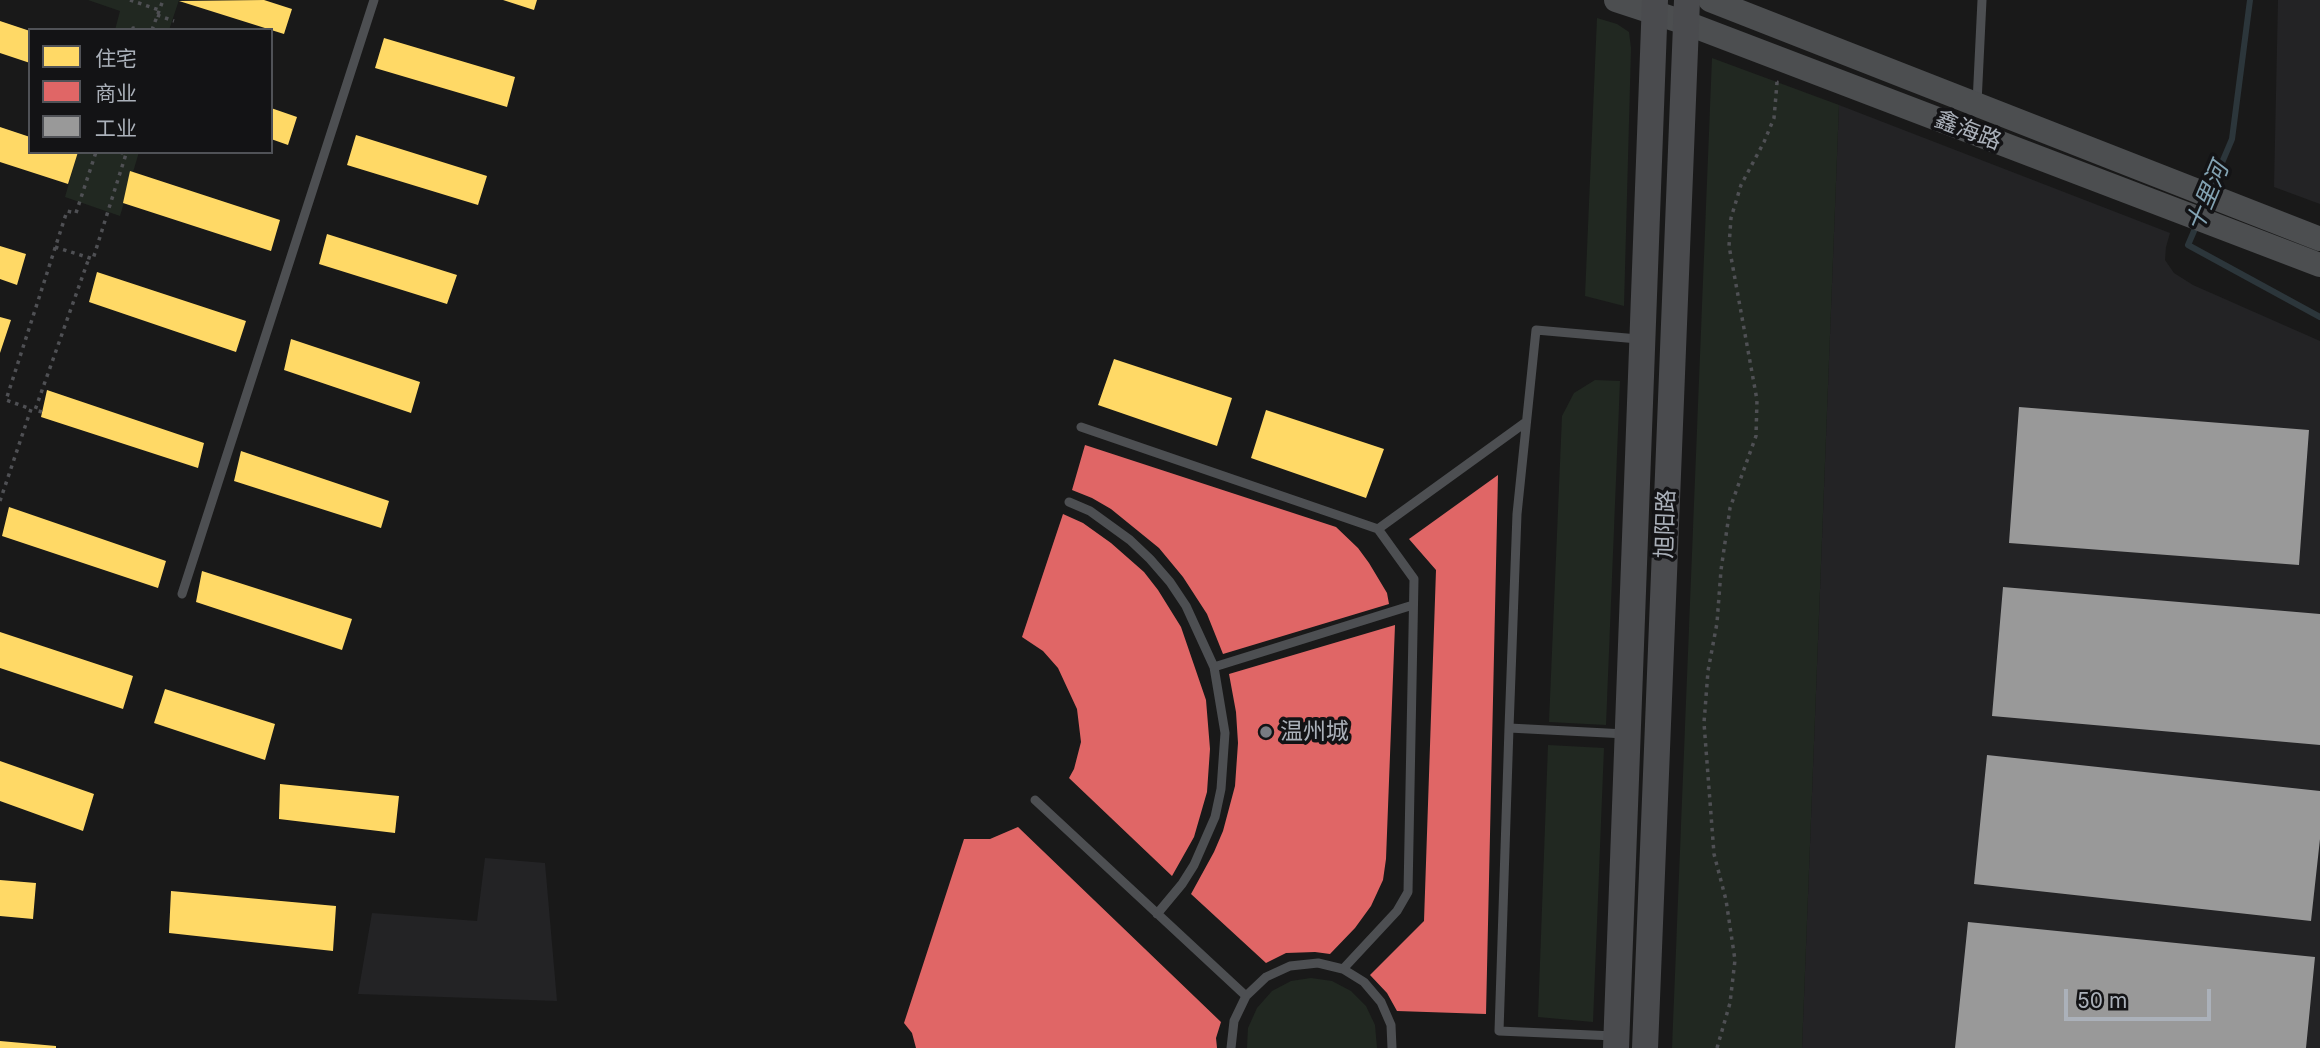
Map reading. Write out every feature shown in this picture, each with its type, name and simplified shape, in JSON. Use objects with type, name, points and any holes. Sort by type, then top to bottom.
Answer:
[{"type":"main road","name":"旭阳路","points":[[1616,1042],[1654,6]]},
{"type":"main road","name":"旭阳路","points":[[1645,1048],[1687,11]]},
{"type":"street","name":"鑫海路","points":[[1616,0],[1687,11],[2221,228],[2320,265]]},
{"type":"street","name":"鑫海路","points":[[1710,0],[2320,239]]},
{"type":"lane","points":[[182,594],[374,0]]},
{"type":"lane","points":[[1977,105],[1982,0]]},
{"type":"lane","points":[[1616,1042],[1499,1031],[1517,514],[1536,330],[1643,339]]},
{"type":"lane","points":[[1378,529],[1526,422]]},
{"type":"lane","points":[[1081,427],[1378,529],[1414,579],[1408,892],[1397,911],[1343,969]]},
{"type":"lane","points":[[1069,502],[1100,518],[1150,559],[1186,606],[1214,667],[1225,733],[1221,789],[1215,817],[1194,865],[1157,914]]},
{"type":"lane","points":[[1214,667],[1413,604]]},
{"type":"lane","points":[[1510,728],[1628,734]]},
{"type":"lane","points":[[1035,800],[1246,996]]},
{"type":"lane","points":[[1231,1048],[1234,1021],[1246,996],[1266,977],[1290,965],[1318,963],[1343,969],[1364,982],[1381,1002],[1391,1026],[1392,1048]]},
{"type":"path","points":[[130,0],[174,21]]},
{"type":"path","points":[[153,28],[163,0]]},
{"type":"path","points":[[1717,1048],[1730,1003],[1735,960],[1726,900],[1714,854],[1704,723],[1708,671],[1717,623],[1730,508],[1756,436],[1758,400],[1729,246],[1731,218],[1741,185],[1774,118],[1777,82],[1768,76]]},
{"type":"path","points":[[42,412],[6,400],[67,211],[76,213],[95,154]]},
{"type":"path","points":[[55,247],[93,259],[126,154]]},
{"type":"path","points":[[0,501],[89,258]]},
{"type":"shaded area","points":[[88,0],[179,0],[170,28],[116,28],[120,11]]},
{"type":"shaded area","points":[[2278,0],[2320,0],[2320,204],[2274,187]]},
{"type":"shaded area","points":[[1597,18],[1617,24],[1629,32],[1631,48],[1624,306],[1585,296]]},
{"type":"shaded area","points":[[1712,58],[1839,105],[1802,1048],[1672,1048]]},
{"type":"shaded area","points":[[1839,105],[2170,233],[2165,260],[2174,273],[2193,285],[2320,341],[2320,1048],[1802,1048]]},
{"type":"shaded area","points":[[77,154],[138,154],[120,216],[65,197]]},
{"type":"shaded area","points":[[1595,380],[1620,381],[1606,725],[1549,722],[1562,416],[1574,393]]},
{"type":"shaded area","points":[[1548,745],[1604,748],[1593,1022],[1538,1017]]},
{"type":"shaded area","points":[[485,858],[545,863],[557,1001],[358,994],[372,913],[477,921]]},
{"type":"shaded area","points":[[1311,978],[1332,981],[1351,991],[1366,1006],[1375,1025],[1377,1048],[1247,1048],[1248,1028],[1257,1008],[1272,991],[1291,981]]},
{"type":"building: 住宅","points":[[264,0],[292,9],[284,34],[273,31],[273,28],[265,28],[179,1]]},
{"type":"building: 住宅","points":[[503,0],[537,0],[534,10]]},
{"type":"building: 住宅","points":[[0,21],[28,30],[28,62],[0,53]]},
{"type":"building: 住宅","points":[[384,38],[515,77],[507,107],[375,68]]},
{"type":"building: 住宅","points":[[273,109],[297,117],[288,145],[273,140]]},
{"type":"building: 住宅","points":[[0,127],[28,136],[28,154],[77,154],[68,184],[0,162]]},
{"type":"building: 住宅","points":[[356,135],[487,176],[478,205],[347,165]]},
{"type":"building: 住宅","points":[[130,171],[280,220],[271,251],[123,203]]},
{"type":"building: 住宅","points":[[327,234],[457,275],[447,304],[319,264]]},
{"type":"building: 住宅","points":[[0,246],[26,254],[17,285],[0,279]]},
{"type":"building: 住宅","points":[[97,272],[246,321],[236,352],[89,302]]},
{"type":"building: 住宅","points":[[0,317],[11,320],[0,353]]},
{"type":"building: 住宅","points":[[291,339],[420,382],[411,413],[284,370]]},
{"type":"building: 住宅","points":[[1114,359],[1232,398],[1217,446],[1098,405]]},
{"type":"building: 住宅","points":[[47,390],[204,443],[198,468],[41,417]]},
{"type":"building: 住宅","points":[[1266,410],[1384,449],[1366,498],[1251,458]]},
{"type":"building: 住宅","points":[[241,451],[389,501],[381,528],[234,481]]},
{"type":"building: 住宅","points":[[9,507],[166,561],[158,588],[2,536]]},
{"type":"building: 住宅","points":[[202,571],[352,619],[342,650],[196,602]]},
{"type":"building: 住宅","points":[[0,632],[133,676],[123,709],[0,668]]},
{"type":"building: 住宅","points":[[165,689],[275,724],[265,760],[154,723]]},
{"type":"building: 住宅","points":[[0,761],[94,794],[83,831],[0,801]]},
{"type":"building: 住宅","points":[[280,784],[399,796],[395,833],[279,819]]},
{"type":"building: 住宅","points":[[0,880],[36,883],[33,919],[0,916]]},
{"type":"building: 住宅","points":[[171,891],[336,906],[333,951],[169,933]]},
{"type":"building: 住宅","points":[[0,1041],[56,1046],[56,1048],[0,1048]]},
{"type":"building: 商业","points":[[1085,445],[1336,527],[1369,563],[1387,593],[1389,604],[1223,654],[1207,614],[1183,577],[1159,548],[1111,509],[1072,490]]},
{"type":"building: 商业","points":[[1498,475],[1486,1014],[1397,1011],[1387,993],[1370,975],[1424,921],[1436,570],[1409,539]]},
{"type":"building: 商业","points":[[1063,514],[1083,523],[1111,543],[1144,572],[1158,590],[1181,627],[1206,700],[1210,749],[1207,792],[1194,837],[1172,876],[1069,778],[1081,742],[1077,709],[1058,668],[1043,651],[1022,637]]},
{"type":"building: 商业","points":[[1395,625],[1383,880],[1371,906],[1355,928],[1330,954],[1286,953],[1266,963],[1191,894],[1223,831],[1235,786],[1238,743],[1229,674]]},
{"type":"building: 商业","points":[[1018,827],[1221,1022],[1216,1038],[1217,1048],[916,1048],[912,1033],[904,1023],[964,839],[990,839]]},
{"type":"building: 工业","points":[[2019,407],[2309,430],[2299,565],[2009,543]]},
{"type":"building: 工业","points":[[2003,587],[2320,614],[2320,745],[1992,716]]},
{"type":"building: 工业","points":[[1987,755],[2320,791],[2320,839],[2311,921],[1974,884]]},
{"type":"building: 工业","points":[[1968,922],[2315,957],[2306,1048],[1955,1048]]},
{"type":"waterway","name":"十里河","points":[[2210,191],[2232,139],[2250,0]]},
{"type":"waterway","name":"十里河","points":[[2197,224],[2188,245],[2320,317]]},
{"type":"place","name":"温州城","points":[[1266,732]]}]
